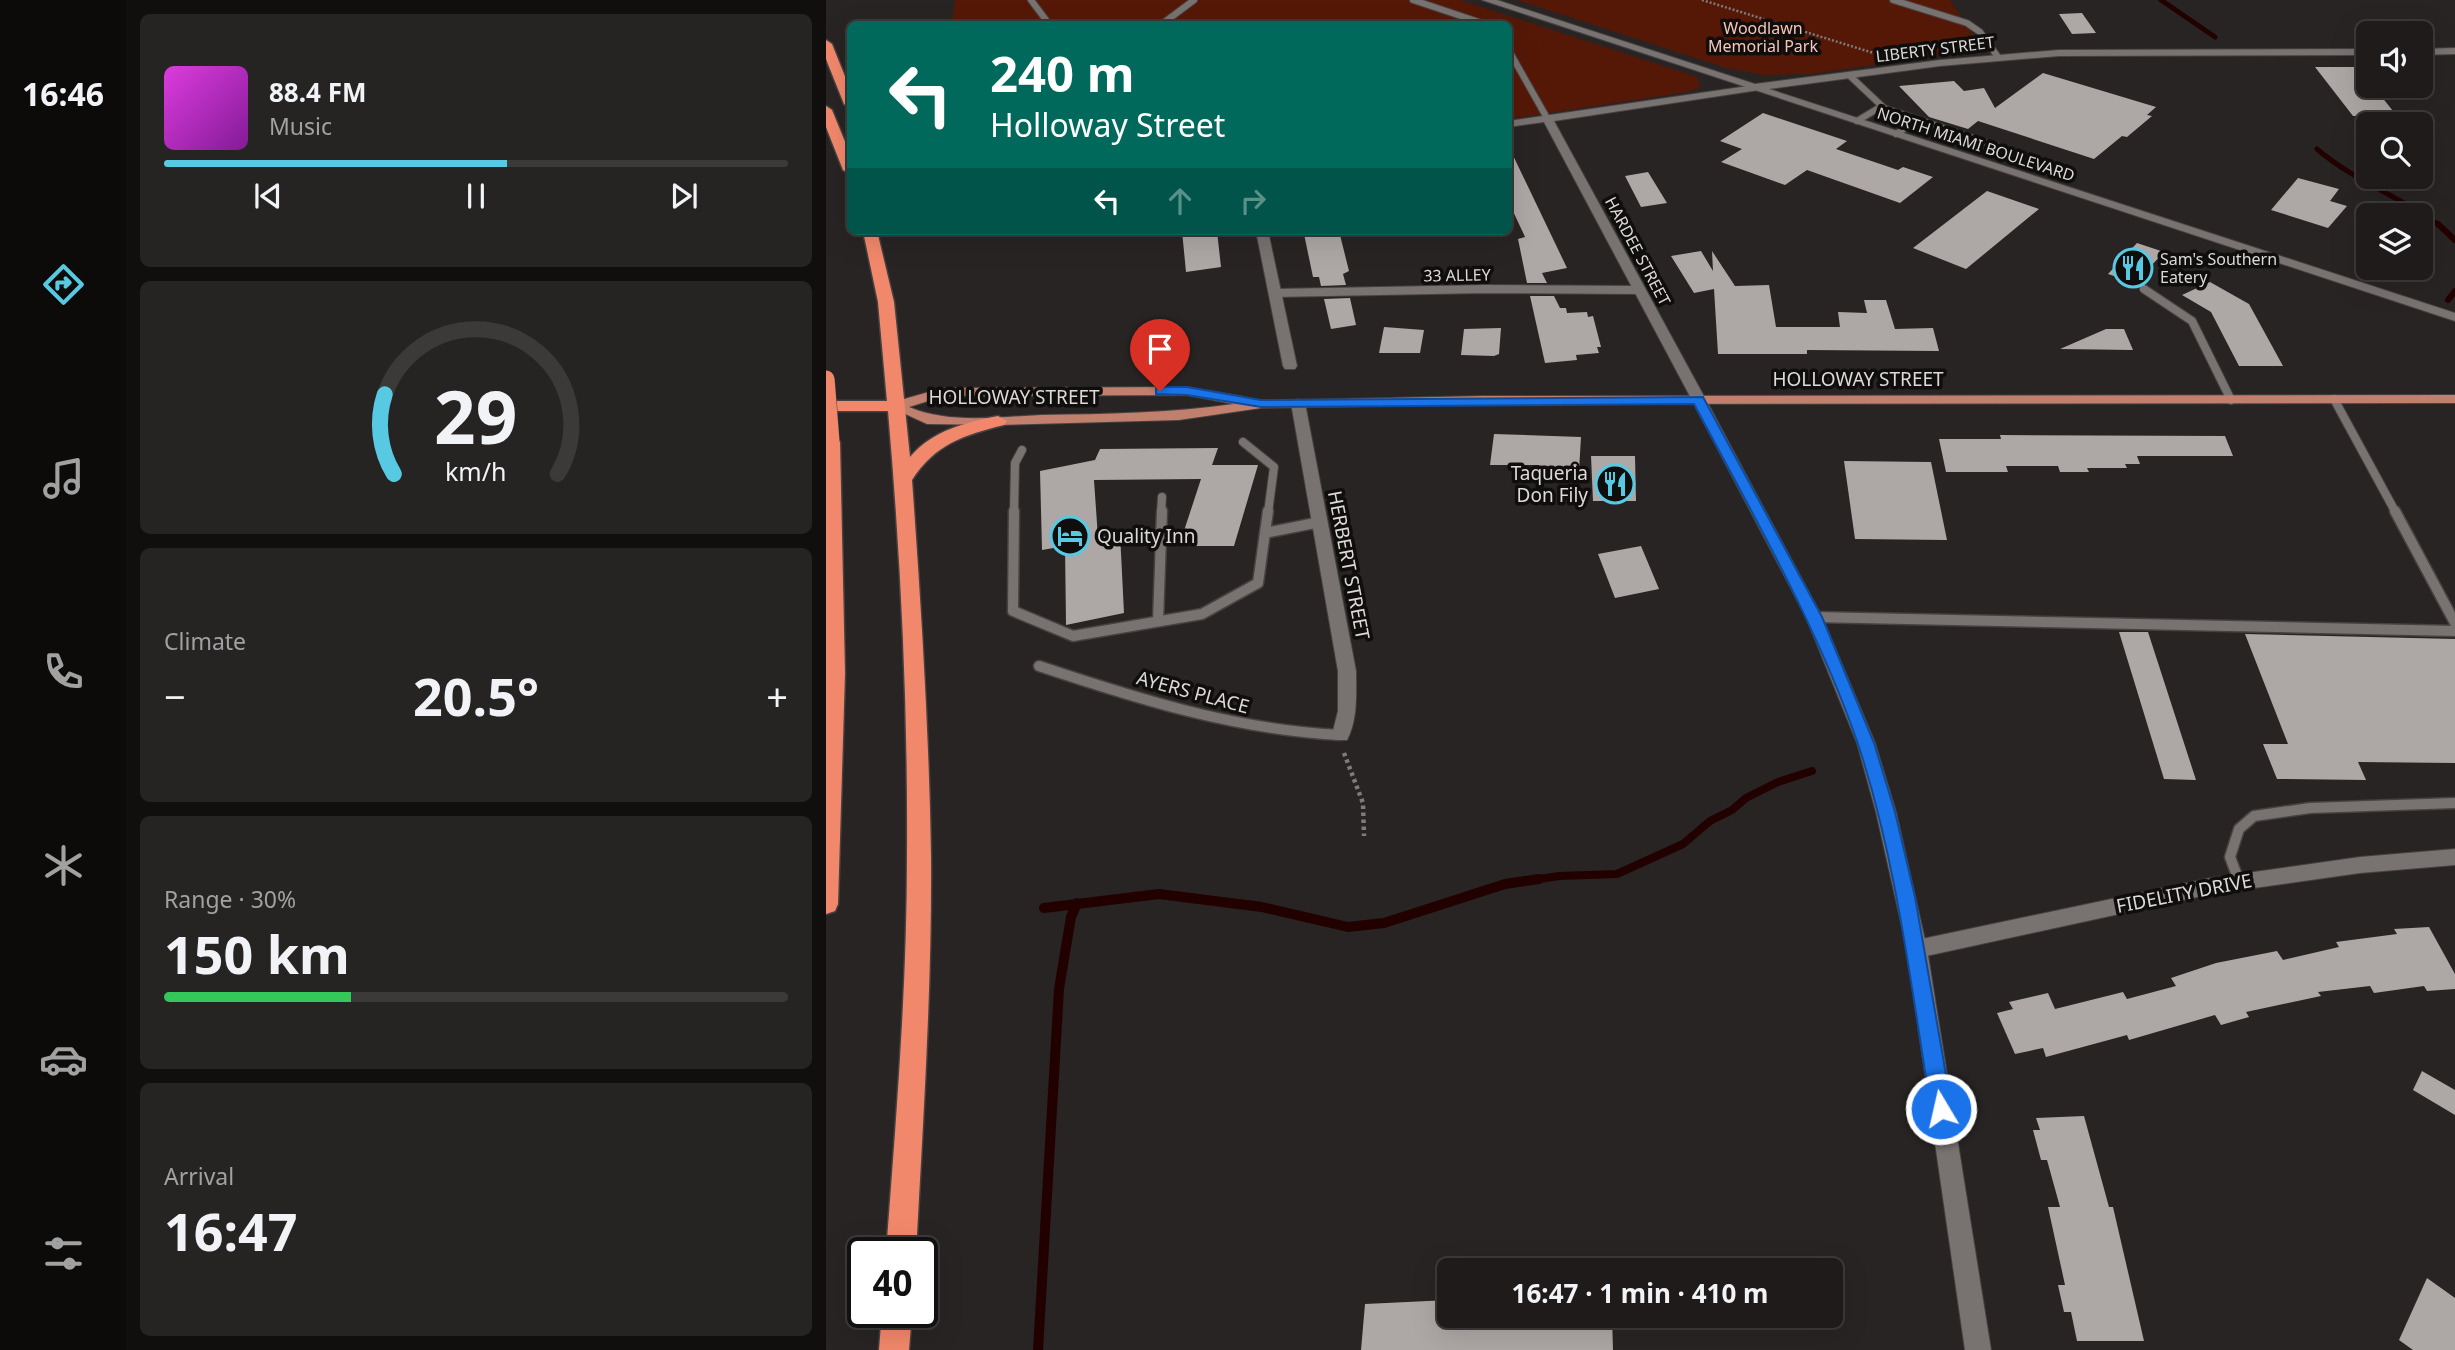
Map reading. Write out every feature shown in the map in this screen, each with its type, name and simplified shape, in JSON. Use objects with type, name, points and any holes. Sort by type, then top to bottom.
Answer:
[{"type":"highway","points":[[826,44],[847,96]]},
{"type":"highway","points":[[826,110],[847,162]]},
{"type":"highway","points":[[871,235],[886,302],[903,480],[913,645],[919,855],[914,1045],[902,1237]]},
{"type":"highway","points":[[826,379],[836,544],[834,747],[826,904]]},
{"type":"highway","name":"HOLLOWAY STREET","points":[[826,406],[895,406]]},
{"type":"highway","points":[[903,480],[916,458],[940,439],[998,421]]},
{"type":"highway","points":[[894,1350],[896,1328]]},
{"type":"main road","name":"HOLLOWAY STREET","points":[[895,406],[943,393],[957,392],[1187,391],[1261,404]]},
{"type":"main road","name":"HOLLOWAY STREET","points":[[895,406],[927,420],[998,421],[1179,416],[1261,404],[1298,403],[2455,399]]},
{"type":"street","name":"NORTH MIAMI BOULEVARD","points":[[1487,0],[2455,317]]},
{"type":"street","points":[[2433,51],[2455,51]]},
{"type":"street","name":"LIBERTY STREET","points":[[1512,123],[1849,75],[1998,57],[2096,52],[2356,52]]},
{"type":"street","name":"HARDEE STREET","points":[[1547,118],[1814,617],[1866,743],[1886,812],[1917,950],[1978,1350]]},
{"type":"street","points":[[1263,235],[1290,366]]},
{"type":"street","name":"HERBERT STREET","points":[[1298,403],[1347,670],[1347,710],[1341,735]]},
{"type":"street","name":"FIDELITY DRIVE","points":[[1917,950],[2211,886],[2361,864],[2455,857]]},
{"type":"lane","points":[[1031,0],[1047,21]]},
{"type":"lane","points":[[1166,21],[1194,0]]},
{"type":"lane","points":[[1413,0],[1476,21]]},
{"type":"lane","points":[[1892,0],[1967,23],[1980,32],[1998,57]]},
{"type":"lane","points":[[1512,56],[1547,118]]},
{"type":"lane","points":[[1849,75],[1882,106],[1917,121],[1934,124],[2021,154]]},
{"type":"lane","points":[[1857,121],[1882,106]]},
{"type":"lane","points":[[1896,134],[1917,121]]},
{"type":"lane","name":"33 ALLEY","points":[[1275,293],[1639,289]]},
{"type":"lane","points":[[2144,289],[2192,321],[2231,400]]},
{"type":"lane","points":[[2334,399],[2455,623]]},
{"type":"lane","points":[[1022,450],[1015,463],[1013,611],[1073,636],[1202,614],[1258,583],[1274,467],[1243,442]]},
{"type":"lane","points":[[1158,621],[1162,497]]},
{"type":"lane","points":[[1265,533],[1320,522]]},
{"type":"lane","points":[[1814,617],[2455,631]]},
{"type":"lane","name":"AYERS PLACE","points":[[1039,666],[1172,707],[1280,733],[1341,735]]},
{"type":"lane","points":[[2239,882],[2230,857],[2239,830],[2254,816],[2310,808],[2455,803]]},
{"type":"path","points":[[1702,0],[1886,57]]},
{"type":"path","points":[[1341,735],[1344,752],[1363,803],[1364,836]]},
{"type":"green space","name":"Woodlawn Memorial Park","points":[[955,0],[1460,0],[1697,77],[1701,87],[1687,92],[1512,119],[1512,21],[952,21]]},
{"type":"green space","name":"Woodlawn Memorial Park","points":[[1517,0],[1950,0],[1978,43],[1972,51],[1810,74],[1765,75],[1726,68]]},
{"type":"building","points":[[2082,13],[2096,33],[2072,34],[2059,14]]},
{"type":"building","points":[[2315,67],[2356,67],[2356,98],[2383,98],[2394,112],[2356,112],[2356,116],[2353,116]]},
{"type":"building","points":[[2043,73],[2156,107],[2147,115],[2152,116],[2127,137],[2122,136],[2094,159],[1978,121],[1968,129],[1929,117],[1899,86],[1954,81],[1964,91],[1984,88],[1995,108]]},
{"type":"building","points":[[1763,113],[1847,141],[1836,149],[1898,170],[1903,167],[1933,177],[1900,203],[1807,170],[1785,185],[1721,162],[1742,149],[1720,141]]},
{"type":"building","points":[[1512,153],[1567,268],[1542,273],[1547,283],[1527,283],[1518,239],[1525,237],[1527,241],[1512,209]]},
{"type":"building","points":[[1648,172],[1667,203],[1641,207],[1625,176]]},
{"type":"building","points":[[2298,178],[2339,189],[2330,201],[2347,206],[2328,228],[2271,210]]},
{"type":"building","points":[[1987,191],[2039,209],[1966,269],[1913,248]]},
{"type":"building","points":[[1182,235],[1217,235],[1221,267],[1186,272]]},
{"type":"building","points":[[1304,235],[1340,235],[1349,271],[1343,274],[1346,285],[1321,286],[1319,277],[1313,277]]},
{"type":"building","name":"Sam's Southern Eatery","points":[[2137,243],[2164,252],[2135,283],[2108,274]]},
{"type":"building","points":[[1701,251],[1713,271],[1712,251],[1735,286],[1769,285],[1776,327],[1840,327],[1838,312],[1867,313],[1864,300],[1886,300],[1895,329],[1933,328],[1939,351],[1807,350],[1807,354],[1718,354],[1714,289],[1694,293],[1671,256]]},
{"type":"building","points":[[2210,282],[2249,304],[2283,366],[2239,366],[2211,312],[2182,295]]},
{"type":"building","points":[[1530,296],[1554,296],[1560,308],[1566,308],[1567,313],[1587,312],[1588,317],[1593,316],[1601,347],[1597,347],[1599,353],[1576,355],[1577,360],[1545,363]]},
{"type":"building","points":[[1350,298],[1356,325],[1331,329],[1324,299]]},
{"type":"building","points":[[1384,327],[1424,330],[1420,353],[1379,353]]},
{"type":"building","points":[[1501,328],[1499,354],[1461,355],[1464,329]]},
{"type":"building","points":[[2106,329],[2124,329],[2133,350],[2060,349]]},
{"type":"building","points":[[1494,434],[1581,437],[1579,471],[1539,470],[1539,465],[1490,465]]},
{"type":"building","points":[[2000,435],[2225,436],[2233,456],[2137,456],[2140,464],[2125,464],[2127,468],[2087,468],[2089,472],[2060,472],[2058,466],[2006,466],[2008,472],[1946,472],[1939,439],[2001,439]]},
{"type":"building","name":"Quality Inn","points":[[1218,448],[1212,465],[1258,465],[1234,546],[1179,546],[1201,479],[1094,480],[1098,538],[1120,533],[1124,613],[1066,625],[1065,546],[1042,550],[1040,471],[1095,460],[1100,449]]},
{"type":"building","name":"Taqueria Don Fily","points":[[1591,456],[1635,456],[1636,501],[1593,501]]},
{"type":"building","points":[[1844,461],[1931,462],[1947,540],[1855,539]]},
{"type":"building","points":[[1641,546],[1659,589],[1615,598],[1598,554]]},
{"type":"building","points":[[2119,632],[2148,632],[2196,780],[2164,779]]},
{"type":"building","points":[[2245,634],[2455,639],[2455,763],[2358,762],[2366,780],[2277,779],[2263,744],[2288,744]]},
{"type":"building","points":[[2429,927],[2455,974],[2455,989],[2427,991],[2424,986],[2374,993],[2370,986],[2318,992],[2321,996],[2246,1012],[2249,1017],[2221,1025],[2215,1015],[2129,1040],[2127,1035],[2046,1057],[2043,1048],[2015,1054],[1997,1013],[2013,1009],[2009,1002],[2048,993],[2055,1009],[2123,992],[2127,999],[2176,986],[2171,978],[2216,963],[2277,951],[2283,960],[2339,947],[2336,942],[2397,934],[2394,929]]},
{"type":"building","points":[[2422,1071],[2455,1090],[2455,1115],[2413,1090]]},
{"type":"building","points":[[2084,1116],[2109,1207],[2113,1207],[2144,1341],[2077,1341],[2071,1312],[2064,1312],[2058,1285],[2065,1285],[2048,1207],[2060,1207],[2047,1160],[2041,1160],[2033,1130],[2040,1130],[2036,1118]]},
{"type":"building","points":[[2427,1278],[2455,1298],[2455,1350],[2413,1350],[2399,1340]]},
{"type":"building","points":[[1437,1301],[1437,1328],[1612,1328],[1613,1350],[1361,1350],[1365,1304]]},
{"type":"waterway","points":[[2161,0],[2215,37]]},
{"type":"waterway","points":[[2317,149],[2346,170],[2440,226]]},
{"type":"waterway","points":[[2438,224],[2455,240]]},
{"type":"waterway","points":[[2448,300],[2455,291]]},
{"type":"waterway","points":[[1527,881],[1559,876],[1617,874],[1683,844],[1710,821],[1732,810],[1746,798],[1778,782],[1812,771]]},
{"type":"waterway","points":[[1077,904],[1159,894],[1262,907],[1348,927],[1384,923],[1505,884],[1539,879]]},
{"type":"waterway","points":[[1038,1350],[1059,989],[1071,917],[1077,904]]},
{"type":"waterway","points":[[1044,908],[1077,904]]},
{"type":"place","name":"Sam's Southern Eatery","points":[[2133,268]]},
{"type":"place","name":"Taqueria Don Fily","points":[[1615,484]]},
{"type":"place","name":"Quality Inn","points":[[1070,536]]},
{"type":"route","points":[[1160,391],[1187,391],[1261,404],[1699,400],[1814,617],[1843,681],[1866,743],[1886,812],[1917,950],[1941,1109]]}]
